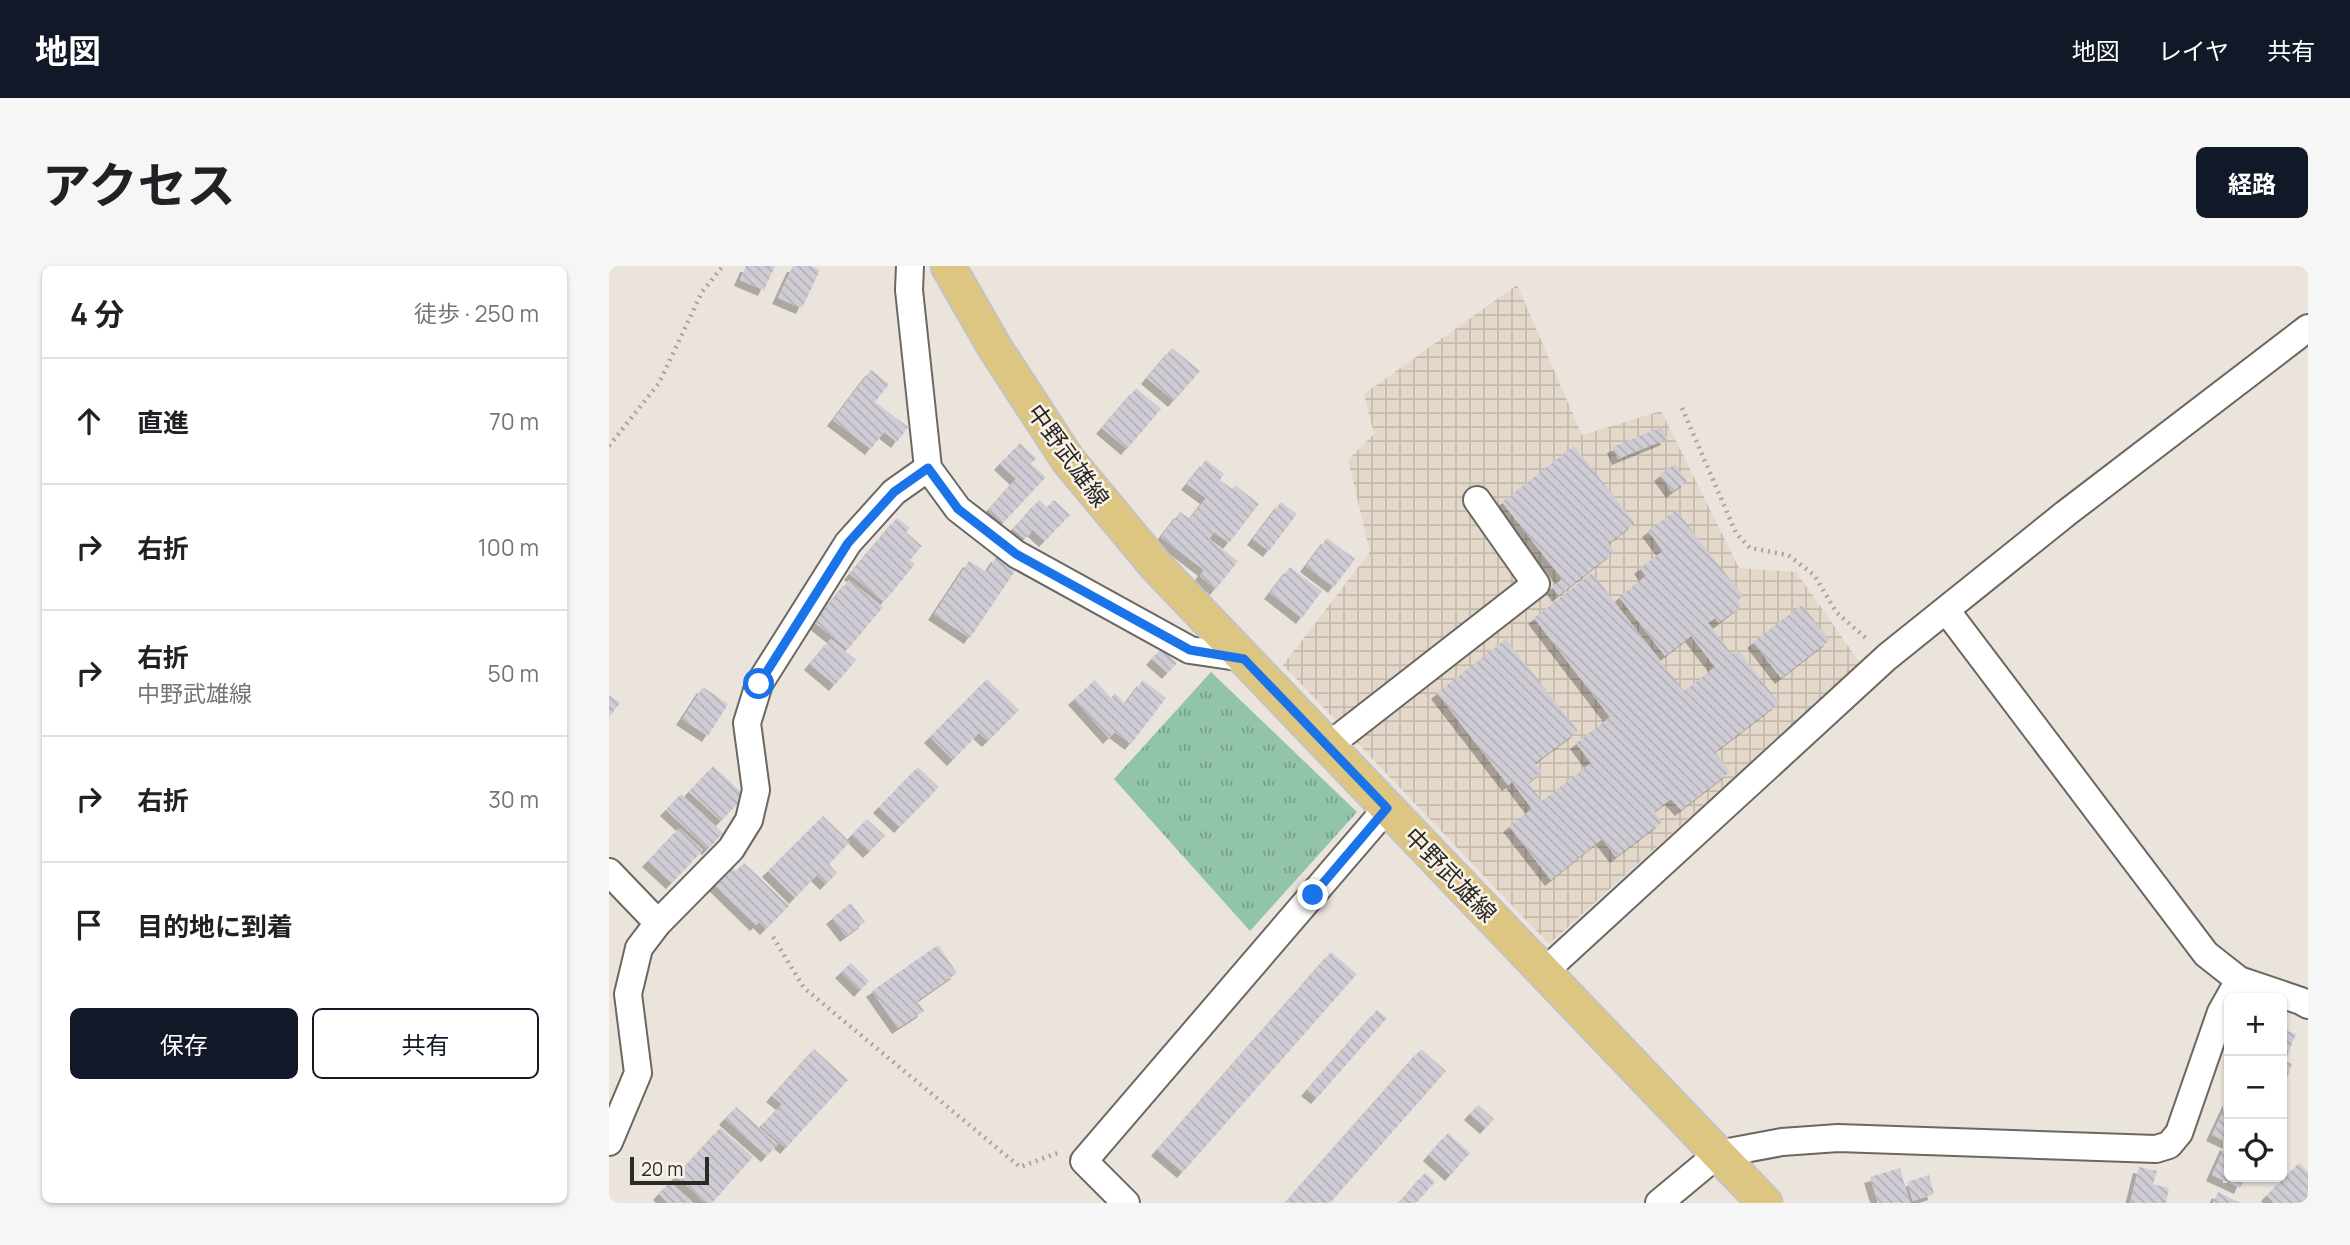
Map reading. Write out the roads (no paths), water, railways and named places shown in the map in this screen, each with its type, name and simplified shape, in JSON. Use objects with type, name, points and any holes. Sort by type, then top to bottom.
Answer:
[{"type":"main road","name":"中野武雄線","points":[[948,266],[995,348],[1068,460],[1156,566],[1765,1203]]},
{"type":"street","points":[[910,266],[909,290],[928,468],[958,509],[1016,554],[1190,650],[1244,659]]},
{"type":"street","points":[[1545,971],[1887,657],[2065,514],[2308,328]]},
{"type":"street","points":[[609,1142],[638,1073],[628,994],[639,948],[657,923],[731,849],[750,820],[756,790],[747,723],[759,684],[848,543],[894,492],[928,468]]},
{"type":"street","points":[[1328,746],[1536,584],[1478,500]]},
{"type":"street","points":[[1946,610],[2206,954],[2239,980],[2301,1001],[2308,1006]]},
{"type":"street","points":[[1126,1203],[1084,1161],[1387,808]]},
{"type":"street","points":[[609,872],[657,923]]},
{"type":"street","points":[[1659,1203],[1718,1154],[1782,1142],[1838,1138],[2156,1150],[2169,1145],[2179,1133],[2221,1012],[2239,980]]}]
